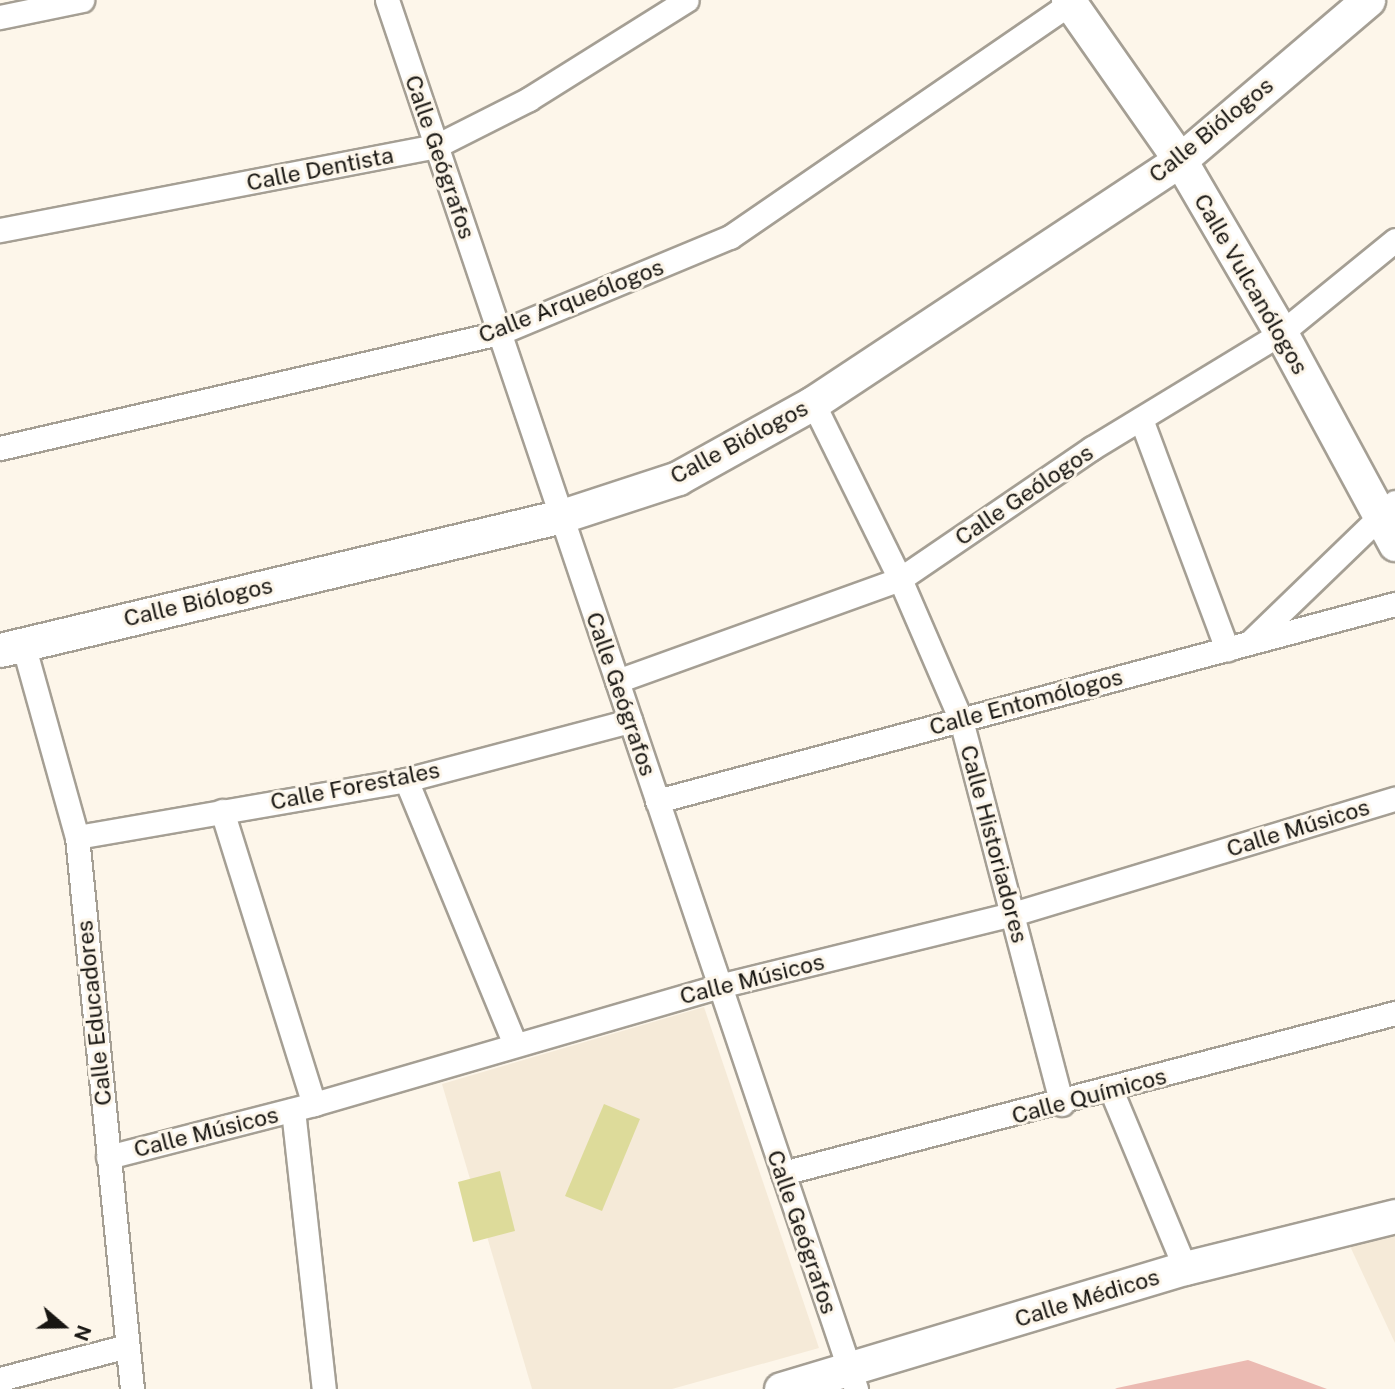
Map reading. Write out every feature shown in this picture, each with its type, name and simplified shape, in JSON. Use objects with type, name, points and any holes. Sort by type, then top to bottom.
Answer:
[{"type":"street","points":[[0,17],[82,0]]},
{"type":"street","name":"Calle Geógrafos","points":[[387,0],[852,1379]]},
{"type":"street","name":"Calle Dentista","points":[[0,230],[436,146],[529,99],[687,0]]},
{"type":"street","name":"Calle Biólogos","points":[[11,647],[562,516],[678,478],[813,403],[1180,160],[1368,0]]},
{"type":"street","name":"Calle Vulcanólogos","points":[[1071,1],[1180,160],[1387,508],[1395,544]]},
{"type":"street","name":"Calle Arqueólogos","points":[[0,449],[499,333],[730,237],[1071,1]]},
{"type":"street","name":"Calle Geólogos","points":[[617,681],[900,579],[1141,419],[1281,333],[1395,240]]},
{"type":"street","name":"Calle Historiadores","points":[[813,403],[900,579],[961,720],[1062,1104]]},
{"type":"street","points":[[1141,419],[1238,646],[1387,508]]},
{"type":"street","name":"Calle Entomólogos","points":[[657,801],[1395,604]]},
{"type":"street","name":"Calle Educadores","points":[[11,647],[77,837],[132,1389]]},
{"type":"street","name":"Calle Forestales","points":[[77,837],[406,780],[630,721]]},
{"type":"street","points":[[406,780],[514,1045]]},
{"type":"street","name":"Calle Músicos","points":[[108,1157],[304,1107],[719,986],[1013,914],[1395,799]]},
{"type":"street","points":[[222,811],[304,1107],[324,1389]]},
{"type":"street","name":"Calle Químicos","points":[[783,1173],[1062,1104],[1395,1013]]},
{"type":"street","points":[[1111,1090],[1185,1268]]},
{"type":"street","name":"Calle Médicos","points":[[781,1389],[852,1379],[1185,1268],[1395,1216]]},
{"type":"street","points":[[0,1379],[128,1346]]},
{"type":"shaded area","points":[[704,1007],[819,1348],[672,1389],[532,1389],[442,1084]]},
{"type":"shaded area","points":[[1395,1232],[1395,1343],[1349,1244]]},
{"type":"shaded area","points":[[1248,1360],[1327,1389],[1115,1389],[1117,1388]]},
{"type":"building","points":[[604,1104],[640,1119],[602,1211],[565,1196]]},
{"type":"building","points":[[500,1171],[515,1231],[473,1242],[458,1182]]}]
